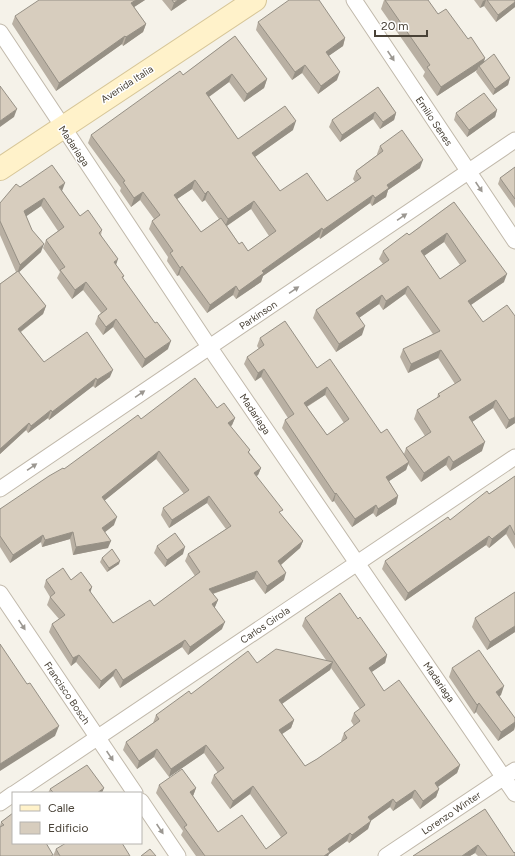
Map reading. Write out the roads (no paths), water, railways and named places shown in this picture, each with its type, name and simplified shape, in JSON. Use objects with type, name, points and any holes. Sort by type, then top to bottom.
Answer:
[{"type":"main road","name":"Avenida Italia","points":[[0,169],[255,0]]},
{"type":"street","name":"Emilio Senes","points":[[354,0],[515,241]]},
{"type":"street","name":"Madariaga","points":[[0,32],[210,348],[357,563],[510,773],[515,794]]},
{"type":"street","name":"Parkinson","points":[[0,488],[210,348],[515,140]]},
{"type":"street","name":"Carlos Girola","points":[[17,792],[515,457]]},
{"type":"street","name":"Francisco Bosch","points":[[0,592],[134,792]]},
{"type":"street","name":"Lorenzo Winter","points":[[386,856],[510,773]]},
{"type":"street","name":"Carlos Girola","points":[[0,803],[12,795]]},
{"type":"street","points":[[142,803],[178,856]]}]
